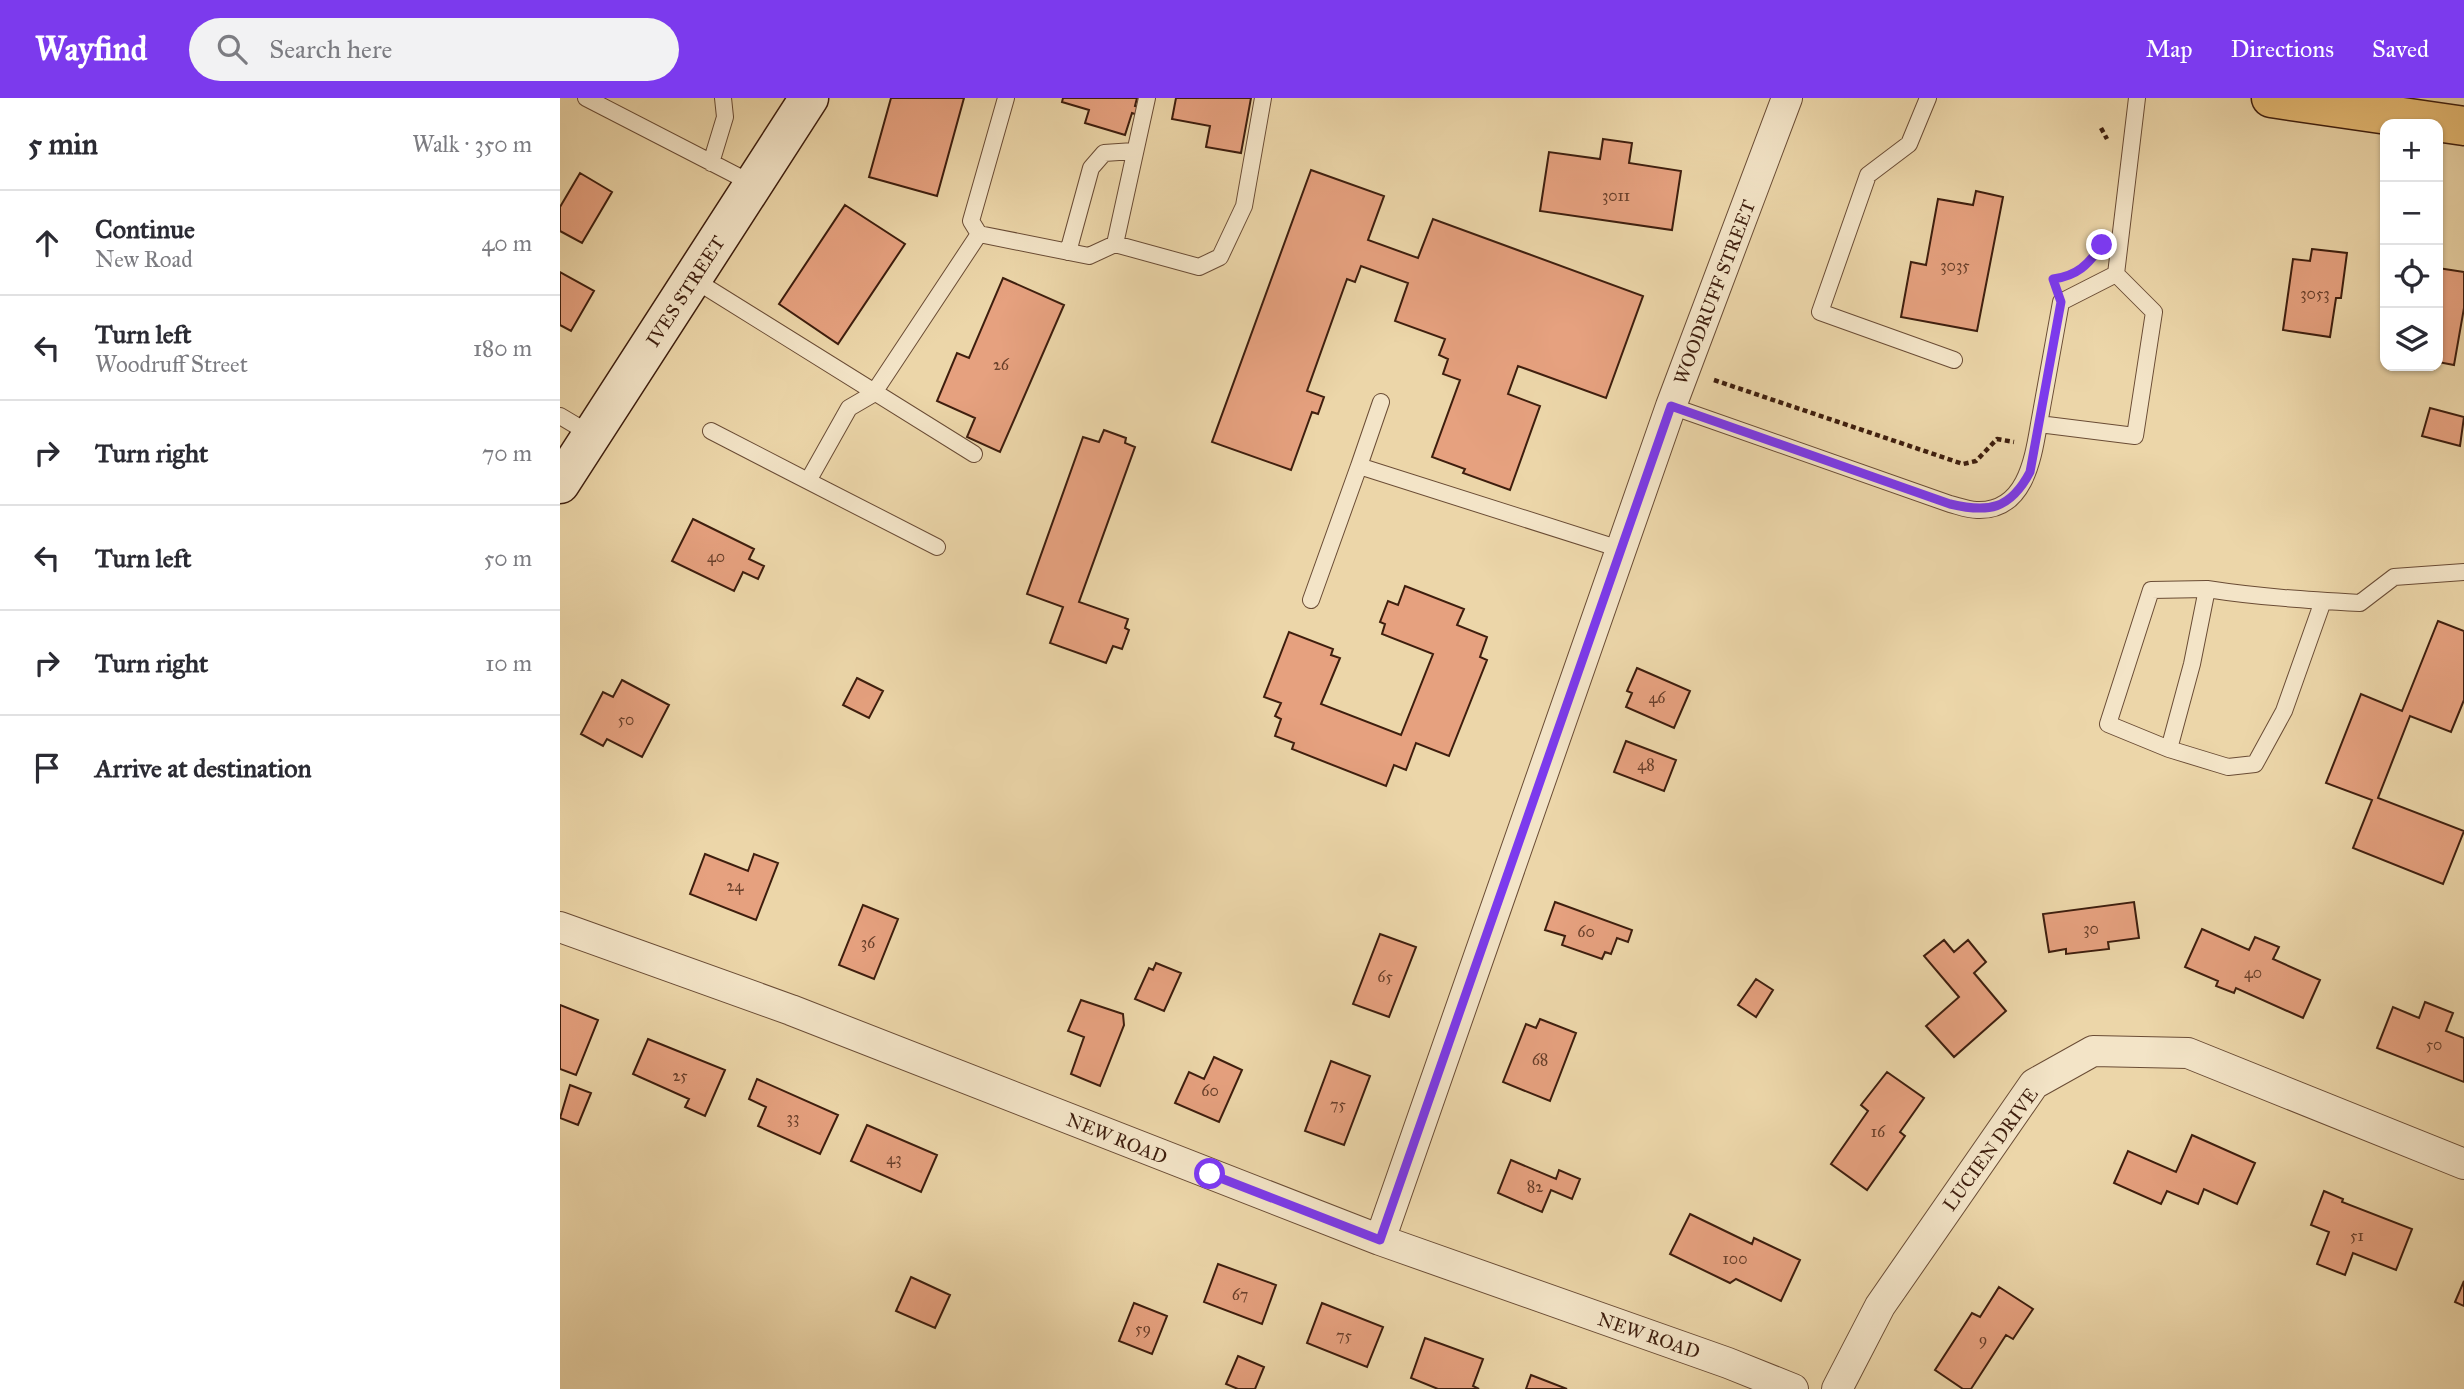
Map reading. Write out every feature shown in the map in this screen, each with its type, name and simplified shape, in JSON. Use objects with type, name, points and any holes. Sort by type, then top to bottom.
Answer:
[{"type":"highway","points":[[2271,98],[2342,103],[2464,126]]},
{"type":"main road","name":"IVES STREET","points":[[560,484],[576,426],[693,279],[809,98]]},
{"type":"street","name":"WOODRUFF STREET","points":[[1380,1240],[1620,549],[1787,98]]},
{"type":"street","name":"NEW ROAD","points":[[560,927],[791,1010],[1380,1240],[1728,1363],[1793,1389]]},
{"type":"street","name":"LUCIEN DRIVE","points":[[1837,1389],[1880,1306],[2034,1084],[2093,1051],[2188,1053],[2464,1164]]},
{"type":"lane","points":[[586,98],[755,184]]},
{"type":"lane","points":[[711,163],[725,117],[723,98]]},
{"type":"lane","points":[[1006,98],[971,221],[979,234],[1089,256],[1115,244],[1199,267],[1220,257],[1244,206],[1263,98]]},
{"type":"lane","points":[[1115,244],[1147,98]]},
{"type":"lane","points":[[1928,98],[1909,144],[1868,175],[1820,312],[1954,360]]},
{"type":"lane","points":[[2116,274],[2137,98]]},
{"type":"lane","points":[[1068,252],[1091,168],[1104,153],[1134,151]]},
{"type":"lane","points":[[808,481],[849,408],[873,394],[979,234]]},
{"type":"lane","points":[[1671,406],[1977,510],[1998,507],[2022,486],[2030,472],[2061,302],[2116,274]]},
{"type":"lane","points":[[2039,424],[2136,436],[2154,312],[2116,274]]},
{"type":"lane","points":[[693,279],[873,394],[974,454]]},
{"type":"lane","points":[[1311,600],[1381,402]]},
{"type":"lane","points":[[710,431],[937,547]]},
{"type":"lane","points":[[1359,466],[1620,549]]},
{"type":"lane","points":[[2323,601],[2284,711],[2255,764],[2228,767],[2169,749],[2108,724],[2151,590],[2207,589],[2260,598],[2323,601],[2360,604],[2394,577],[2464,572]]},
{"type":"lane","points":[[2169,749],[2192,664],[2207,589]]},
{"type":"path","points":[[2101,128],[2112,147]]},
{"type":"path","points":[[1710,379],[1963,464],[1976,461],[1997,439],[2036,445]]},
{"type":"building","points":[[891,98],[964,98],[937,196],[869,177]]},
{"type":"building","points":[[1063,98],[1137,98],[1135,106],[1144,108],[1141,116],[1132,113],[1125,135],[1085,123],[1089,110],[1062,102]]},
{"type":"building","points":[[1176,98],[1251,98],[1241,153],[1206,147],[1210,126],[1172,119]]},
{"type":"building","points":[[1603,139],[1632,143],[1629,163],[1681,171],[1672,230],[1540,211],[1549,152],[1600,159]]},
{"type":"building","points":[[1311,170],[1384,196],[1368,240],[1418,258],[1433,219],[1643,296],[1606,398],[1518,366],[1508,394],[1540,406],[1510,490],[1463,473],[1465,469],[1432,457],[1460,380],[1443,374],[1448,359],[1439,355],[1445,339],[1395,321],[1408,283],[1361,266],[1355,282],[1347,279],[1307,391],[1324,397],[1318,414],[1312,412],[1291,470],[1212,442]]},
{"type":"building","points":[[580,173],[612,192],[582,243],[560,231],[560,207]]},
{"type":"building","points":[[1976,191],[2003,197],[1977,331],[1901,317],[1911,262],[1926,265],[1938,199],[1973,205]]},
{"type":"building","points":[[845,205],[905,244],[838,344],[779,304]]},
{"type":"building","points":[[2312,249],[2347,253],[2341,298],[2336,298],[2330,337],[2283,330],[2293,259],[2310,261]]},
{"type":"building","points":[[2443,269],[2464,272],[2464,308],[2454,365],[2443,363]]},
{"type":"building","points":[[560,272],[594,291],[571,331],[560,325]]},
{"type":"building","points":[[1003,278],[1064,305],[1000,452],[967,437],[975,418],[937,401],[957,353],[969,358]]},
{"type":"building","points":[[2430,408],[2464,417],[2460,446],[2422,436]]},
{"type":"building","points":[[1104,430],[1126,438],[1125,443],[1135,447],[1079,602],[1128,619],[1125,628],[1129,630],[1122,649],[1113,646],[1106,663],[1050,643],[1063,607],[1027,594],[1083,437],[1099,442]]},
{"type":"building","points":[[693,519],[754,549],[749,559],[764,566],[758,579],[743,572],[734,591],[672,561]]},
{"type":"building","points":[[1405,586],[1464,609],[1457,625],[1487,637],[1480,657],[1487,660],[1449,756],[1416,743],[1406,770],[1394,765],[1386,786],[1292,749],[1294,743],[1275,736],[1281,719],[1275,716],[1281,703],[1264,697],[1289,632],[1333,649],[1331,655],[1340,658],[1321,704],[1401,735],[1433,654],[1382,634],[1385,624],[1380,622],[1388,601],[1398,605]]},
{"type":"building","points":[[2438,621],[2464,631],[2464,700],[2451,732],[2410,716],[2378,798],[2464,831],[2443,884],[2353,848],[2372,800],[2326,783],[2361,694],[2402,711]]},
{"type":"building","points":[[1637,668],[1690,691],[1674,728],[1626,707],[1632,693],[1627,691]]},
{"type":"building","points":[[857,678],[883,691],[869,718],[843,705]]},
{"type":"building","points":[[622,680],[669,705],[642,757],[607,739],[603,746],[581,734],[603,692],[613,697]]},
{"type":"building","points":[[1626,741],[1676,760],[1664,791],[1614,772]]},
{"type":"building","points":[[705,854],[748,871],[754,854],[778,863],[756,920],[690,894]]},
{"type":"building","points":[[1555,902],[1632,930],[1628,942],[1617,938],[1611,954],[1605,952],[1602,959],[1562,945],[1565,936],[1545,930]]},
{"type":"building","points":[[2134,902],[2139,938],[2108,942],[2109,949],[2066,954],[2066,949],[2049,952],[2043,914]]},
{"type":"building","points":[[863,905],[898,919],[874,979],[839,965]]},
{"type":"building","points":[[2202,929],[2249,950],[2255,937],[2279,947],[2273,959],[2320,980],[2303,1018],[2236,988],[2234,993],[2216,986],[2218,981],[2185,967]]},
{"type":"building","points":[[1380,934],[1416,947],[1389,1017],[1353,1004]]},
{"type":"building","points":[[1944,940],[1954,952],[1968,940],[1986,962],[1974,973],[2006,1011],[1954,1057],[1926,1026],[1959,997],[1924,956]]},
{"type":"building","points":[[1156,963],[1181,973],[1164,1011],[1135,999],[1149,968],[1153,970]]},
{"type":"building","points":[[1756,979],[1773,990],[1756,1017],[1738,1005]]},
{"type":"building","points":[[1081,1000],[1123,1014],[1124,1025],[1100,1086],[1071,1074],[1084,1037],[1068,1031]]},
{"type":"building","points":[[2425,1002],[2453,1013],[2446,1031],[2464,1038],[2464,1082],[2377,1048],[2393,1007],[2419,1018]]},
{"type":"building","points":[[560,1005],[598,1020],[576,1075],[560,1069]]},
{"type":"building","points":[[1540,1019],[1576,1033],[1550,1101],[1503,1082],[1526,1024],[1536,1028]]},
{"type":"building","points":[[648,1039],[725,1070],[705,1116],[685,1107],[689,1099],[633,1074]]},
{"type":"building","points":[[1214,1057],[1242,1070],[1219,1122],[1175,1103],[1189,1072],[1204,1079]]},
{"type":"building","points":[[1331,1061],[1370,1076],[1344,1145],[1305,1131]]},
{"type":"building","points":[[1887,1072],[1924,1098],[1900,1132],[1905,1136],[1867,1190],[1831,1164],[1868,1111],[1861,1105]]},
{"type":"building","points":[[757,1079],[838,1115],[820,1154],[758,1126],[766,1107],[749,1099]]},
{"type":"building","points":[[570,1085],[591,1093],[578,1125],[560,1118]]},
{"type":"building","points":[[867,1125],[937,1155],[921,1192],[851,1161]]},
{"type":"building","points":[[2192,1135],[2255,1163],[2237,1204],[2204,1189],[2198,1204],[2167,1191],[2161,1204],[2114,1183],[2128,1151],[2176,1172]]},
{"type":"building","points":[[1511,1160],[1556,1179],[1559,1170],[1580,1179],[1572,1199],[1551,1190],[1542,1212],[1498,1193]]},
{"type":"building","points":[[2324,1191],[2343,1199],[2342,1202],[2412,1229],[2396,1270],[2353,1253],[2345,1275],[2317,1264],[2329,1232],[2311,1225]]},
{"type":"building","points":[[1690,1214],[1752,1244],[1754,1238],[1800,1260],[1781,1301],[1736,1279],[1730,1283],[1670,1254]]},
{"type":"building","points":[[1218,1264],[1276,1285],[1262,1324],[1204,1302]]},
{"type":"building","points":[[911,1277],[950,1295],[935,1328],[896,1311]]},
{"type":"building","points":[[2464,1281],[2464,1306],[2455,1302]]},
{"type":"building","points":[[1999,1287],[2033,1309],[2013,1339],[2006,1335],[1971,1389],[1963,1389],[1935,1370],[1972,1313],[1980,1317]]},
{"type":"building","points":[[1134,1303],[1167,1316],[1152,1354],[1119,1341]]},
{"type":"building","points":[[1322,1303],[1383,1327],[1367,1367],[1307,1343]]},
{"type":"building","points":[[1425,1338],[1483,1359],[1473,1386],[1479,1389],[1438,1389],[1411,1378]]},
{"type":"building","points":[[1238,1356],[1264,1367],[1255,1389],[1238,1389],[1226,1384]]},
{"type":"building","points":[[1531,1375],[1567,1389],[1526,1389]]},
{"type":"route","points":[[1210,1174],[1380,1240],[1671,406],[1950,504],[1977,510],[1998,507],[2022,486],[2030,472],[2061,302],[2053,279],[2068,277],[2088,265],[2102,245]]}]
